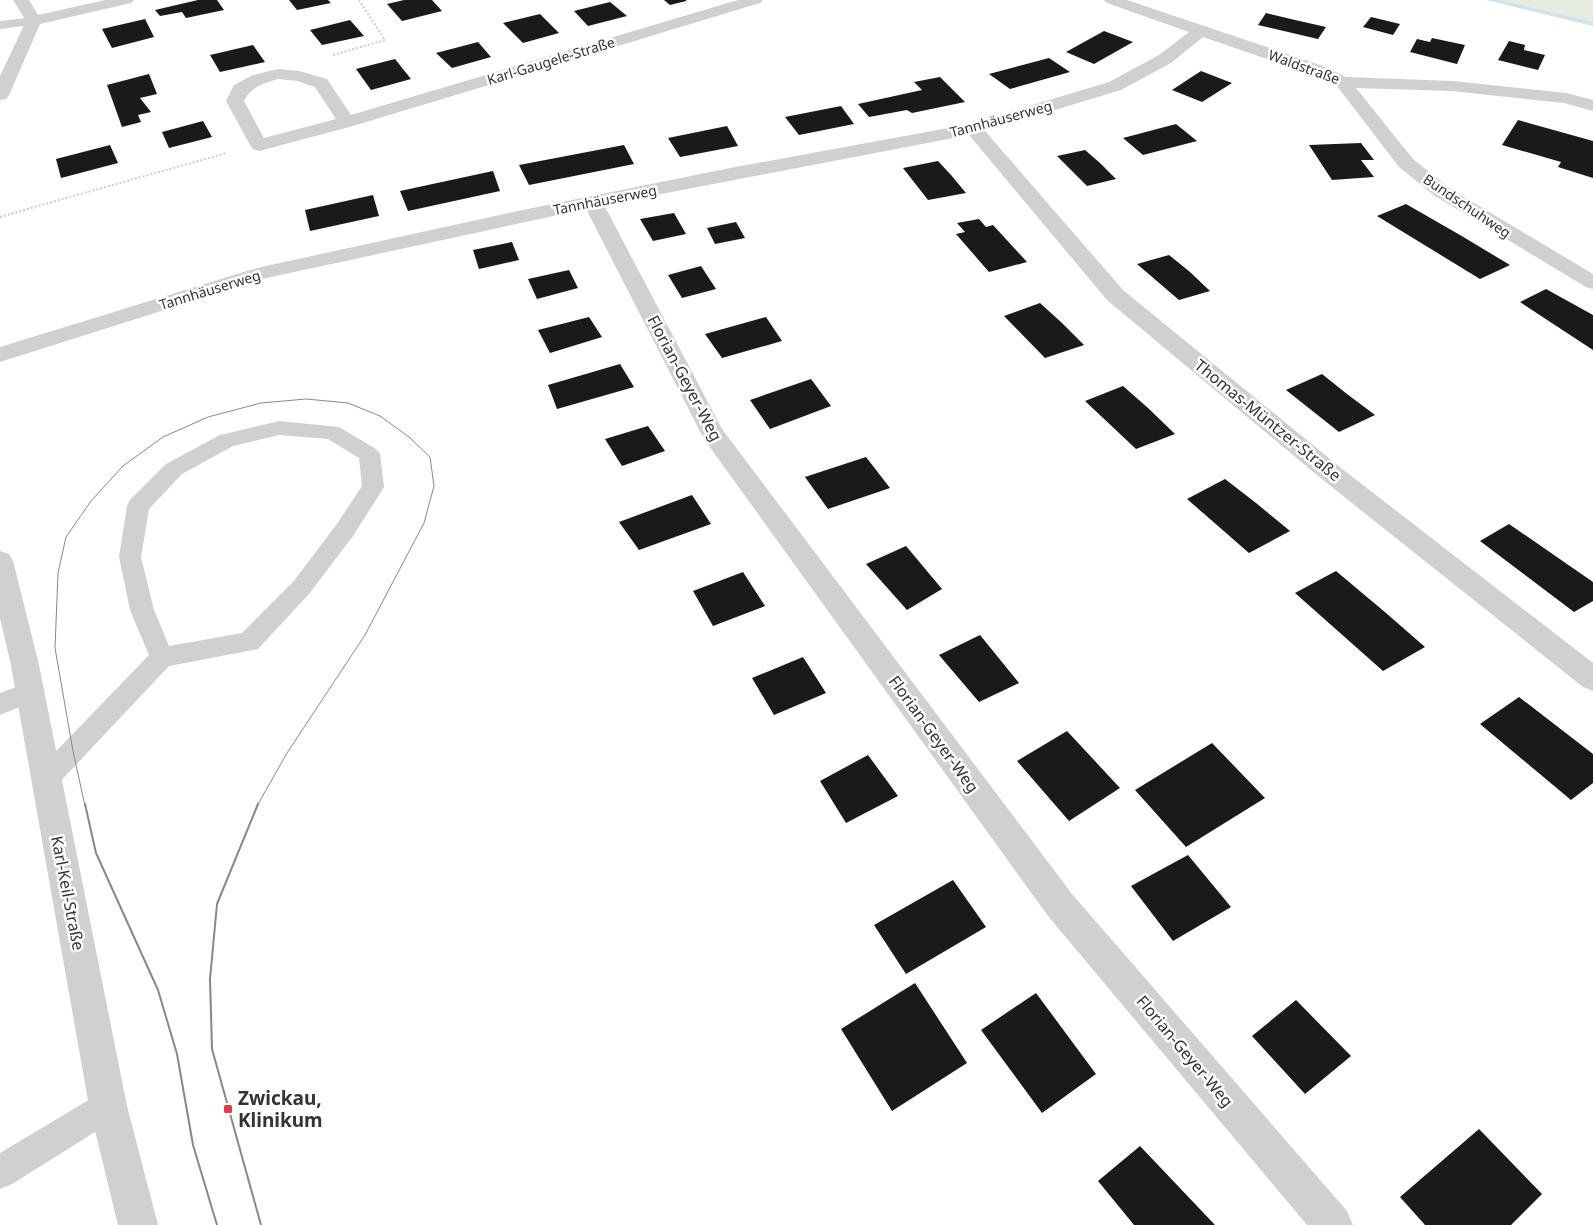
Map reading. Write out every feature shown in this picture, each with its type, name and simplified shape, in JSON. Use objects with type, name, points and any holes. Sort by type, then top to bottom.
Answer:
[{"type":"street","points":[[21,0],[34,21]]},
{"type":"street","points":[[34,21],[126,0]]},
{"type":"street","name":"Karl-Gaugele-Straße","points":[[259,144],[347,122],[755,0]]},
{"type":"street","name":"Waldstraße","points":[[1112,0],[1314,69],[1343,82],[1452,86],[1566,98],[1593,106]]},
{"type":"street","points":[[0,95],[34,21]]},
{"type":"street","name":"Tannhäuserweg","points":[[0,355],[257,274],[439,233],[730,174],[973,130],[1114,86],[1165,59],[1200,31]]},
{"type":"street","points":[[259,144],[235,101],[240,89],[259,79],[278,74],[299,76],[321,83],[347,122]]},
{"type":"street","name":"Bundschuhweg","points":[[1343,82],[1406,163],[1442,192],[1593,283]]},
{"type":"street","name":"Thomas-Müntzer-Straße","points":[[973,130],[1115,295],[1332,474],[1593,679]]},
{"type":"street","name":"Florian-Geyer-Weg","points":[[593,203],[712,433],[1060,905],[1333,1225]]},
{"type":"street","name":"Karl-Keil-Straße","points":[[0,561],[30,692],[108,1106],[138,1225]]},
{"type":"lane","points":[[0,25],[34,21]]},
{"type":"lane","points":[[46,779],[162,658],[249,642],[301,588],[345,530],[373,487],[369,454],[332,432],[279,428],[227,440],[174,469],[138,506],[130,557],[142,610],[162,658]]},
{"type":"lane","points":[[0,704],[30,692]]},
{"type":"lane","points":[[0,1172],[108,1106]]},
{"type":"path","points":[[299,76],[308,62],[385,40],[359,0]]},
{"type":"path","points":[[0,217],[259,144]]},
{"type":"shaded area","points":[[1501,0],[1593,0],[1593,25]]},
{"type":"building","points":[[198,0],[217,0],[224,10],[186,18],[182,12],[160,16],[155,10]]},
{"type":"building","points":[[289,0],[328,0],[331,3],[297,10]]},
{"type":"building","points":[[404,0],[432,0],[442,11],[402,21],[387,4]]},
{"type":"building","points":[[664,0],[686,0],[686,1],[670,5]]},
{"type":"building","points":[[610,2],[627,16],[588,26],[574,11]]},
{"type":"building","points":[[1266,13],[1326,27],[1318,39],[1258,25]]},
{"type":"building","points":[[540,14],[559,33],[523,43],[503,23]]},
{"type":"building","points":[[1371,17],[1400,24],[1393,35],[1363,27]]},
{"type":"building","points":[[145,19],[154,37],[112,48],[102,29]]},
{"type":"building","points":[[350,20],[364,36],[322,45],[310,30]]},
{"type":"building","points":[[1104,31],[1133,42],[1094,64],[1066,52]]},
{"type":"building","points":[[1432,38],[1465,45],[1457,64],[1410,52],[1417,39],[1430,42]]},
{"type":"building","points":[[1509,41],[1525,45],[1524,50],[1545,55],[1538,70],[1498,60]]},
{"type":"building","points":[[478,42],[491,57],[452,68],[436,53]]},
{"type":"building","points":[[253,45],[265,62],[220,72],[210,55]]},
{"type":"building","points":[[1049,58],[1070,72],[1010,89],[989,74]]},
{"type":"building","points":[[395,59],[411,79],[371,90],[356,69]]},
{"type":"building","points":[[1201,71],[1232,83],[1202,102],[1172,90]]},
{"type":"building","points":[[149,74],[157,94],[140,98],[151,112],[138,115],[141,122],[122,127],[107,85]]},
{"type":"building","points":[[940,77],[965,102],[912,113],[907,110],[869,117],[858,104],[922,90],[914,82]]},
{"type":"building","points":[[841,106],[854,124],[799,135],[785,117]]},
{"type":"building","points":[[1518,120],[1593,141],[1593,178],[1558,167],[1561,162],[1502,145]]},
{"type":"building","points":[[203,121],[212,137],[169,148],[162,132]]},
{"type":"building","points":[[1176,124],[1197,141],[1143,155],[1123,138]]},
{"type":"building","points":[[727,126],[738,146],[680,157],[668,138]]},
{"type":"building","points":[[1361,143],[1374,160],[1361,160],[1374,177],[1332,180],[1309,145]]},
{"type":"building","points":[[110,145],[118,163],[61,178],[56,159]]},
{"type":"building","points":[[624,145],[634,164],[529,185],[519,165]]},
{"type":"building","points":[[1085,150],[1116,179],[1087,186],[1057,156]]},
{"type":"building","points":[[938,161],[966,193],[928,200],[903,168]]},
{"type":"building","points":[[493,171],[500,191],[408,211],[400,191]]},
{"type":"building","points":[[373,195],[379,216],[310,231],[305,210]]},
{"type":"building","points":[[1406,204],[1510,265],[1480,279],[1377,216]]},
{"type":"building","points":[[674,213],[686,234],[653,241],[640,219]]},
{"type":"building","points":[[979,219],[986,227],[993,225],[1027,262],[989,272],[956,234],[965,232],[957,223]]},
{"type":"building","points":[[736,222],[745,238],[715,244],[707,228]]},
{"type":"building","points":[[512,242],[519,260],[479,269],[473,250]]},
{"type":"building","points":[[1169,255],[1210,291],[1179,300],[1137,264]]},
{"type":"building","points":[[701,266],[716,289],[682,298],[668,275]]},
{"type":"building","points":[[569,270],[578,288],[537,299],[528,279]]},
{"type":"building","points":[[1546,289],[1593,315],[1593,350],[1520,302]]},
{"type":"building","points":[[1040,303],[1084,345],[1045,358],[1004,316]]},
{"type":"building","points":[[589,317],[602,337],[550,353],[538,330]]},
{"type":"building","points":[[766,317],[782,341],[722,358],[705,334]]},
{"type":"building","points":[[620,364],[634,387],[557,409],[548,385]]},
{"type":"building","points":[[1322,374],[1375,415],[1339,432],[1286,390]]},
{"type":"building","points":[[811,379],[831,406],[770,429],[750,400]]},
{"type":"building","points":[[1123,386],[1175,434],[1136,449],[1085,401]]},
{"type":"building","points":[[648,426],[665,451],[622,466],[605,439]]},
{"type":"building","points":[[866,457],[890,488],[828,509],[805,477]]},
{"type":"building","points":[[1225,479],[1290,531],[1249,553],[1187,499]]},
{"type":"building","points":[[692,495],[711,524],[639,550],[619,522]]},
{"type":"building","points":[[1509,524],[1593,582],[1593,601],[1574,612],[1480,541]]},
{"type":"building","points":[[906,546],[942,589],[907,610],[866,564]]},
{"type":"building","points":[[1336,571],[1425,647],[1383,671],[1295,593]]},
{"type":"building","points":[[743,572],[765,606],[713,626],[693,591]]},
{"type":"building","points":[[980,635],[1019,683],[979,702],[939,655]]},
{"type":"building","points":[[803,657],[826,693],[774,715],[752,678]]},
{"type":"building","points":[[1519,697],[1593,754],[1593,783],[1571,800],[1480,724]]},
{"type":"building","points":[[1067,731],[1120,788],[1069,821],[1017,761]]},
{"type":"building","points":[[1212,743],[1265,798],[1186,847],[1135,790]]},
{"type":"building","points":[[868,755],[898,796],[846,823],[820,781]]},
{"type":"building","points":[[1188,855],[1231,907],[1173,941],[1131,886]]},
{"type":"building","points":[[953,880],[986,927],[906,974],[874,925]]},
{"type":"building","points":[[915,983],[967,1063],[892,1111],[841,1029]]},
{"type":"building","points":[[1036,993],[1096,1074],[1042,1113],[981,1030]]},
{"type":"building","points":[[1296,1000],[1351,1056],[1305,1094],[1252,1036]]},
{"type":"building","points":[[1479,1129],[1542,1194],[1511,1225],[1425,1225],[1400,1197]]},
{"type":"building","points":[[1140,1146],[1215,1225],[1134,1225],[1098,1181]]},
{"type":"waterway","points":[[1490,0],[1593,24]]},
{"type":"tram line","points":[[85,806],[73,751],[55,648],[58,573],[66,537],[91,501],[123,466],[163,437],[208,417],[261,403],[306,399],[348,403],[380,416],[409,437],[430,457],[434,486],[424,523],[365,635],[287,753],[258,805]]},
{"type":"tram line","points":[[85,804],[96,853],[158,990],[177,1054],[193,1145],[217,1225]]},
{"type":"tram line","points":[[258,805],[217,904],[210,979],[212,1049],[261,1225]]},
{"type":"place","name":"Zwickau, Klinikum","points":[[228,1109]]}]
